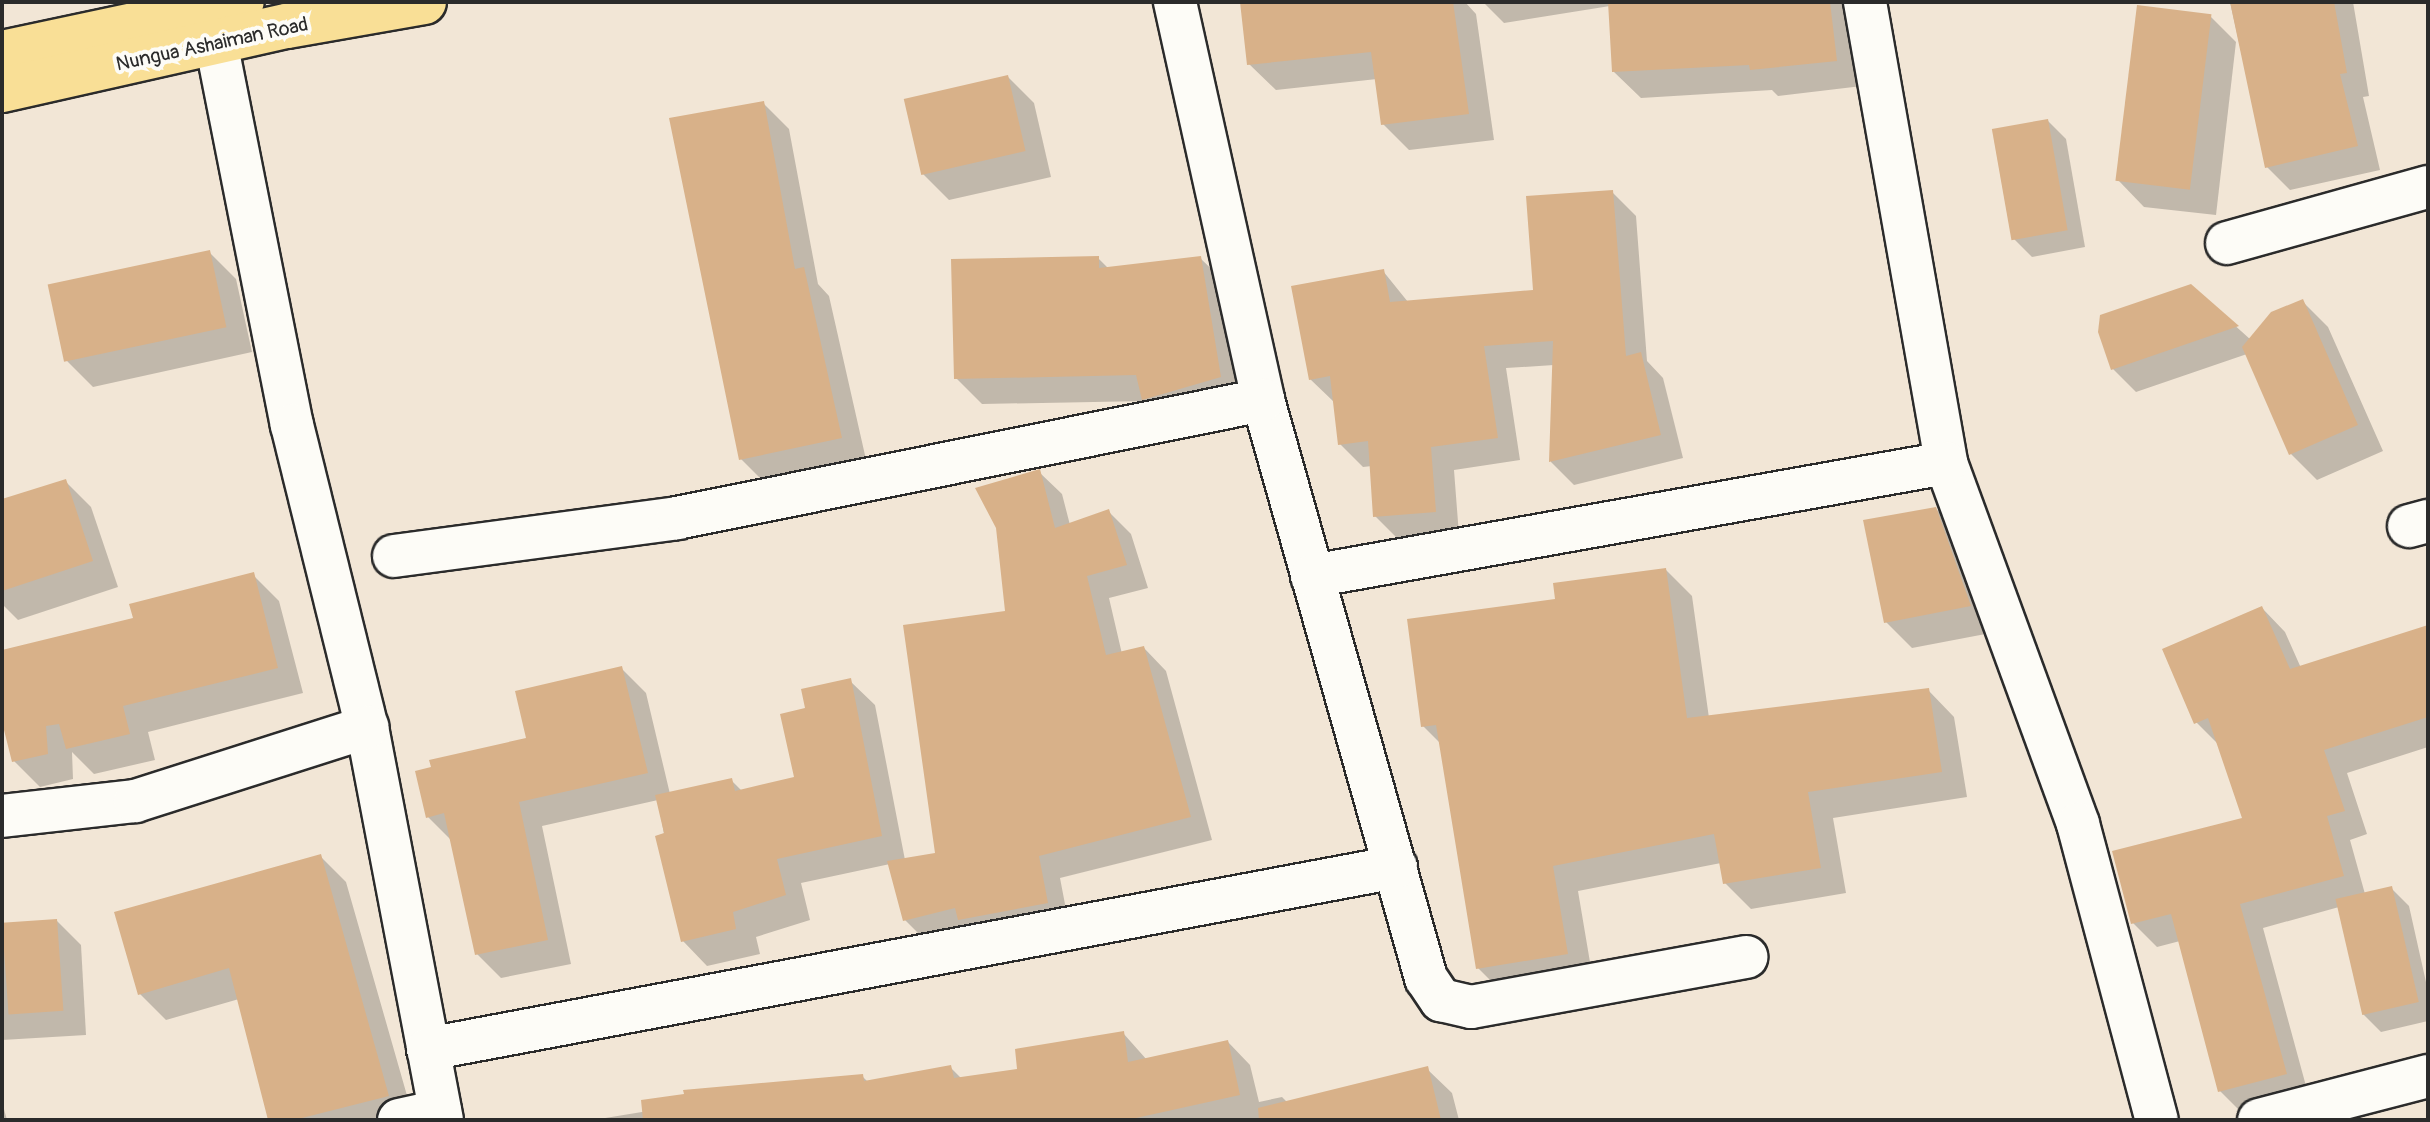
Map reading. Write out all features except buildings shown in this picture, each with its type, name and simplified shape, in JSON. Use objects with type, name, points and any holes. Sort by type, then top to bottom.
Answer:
[{"type":"main road","name":"Nungua Ashaiman Road","points":[[2,53],[242,2]]},
{"type":"main road","name":"Nungua Ashaiman Road","points":[[2,90],[216,42],[282,14],[424,2]]},
{"type":"street","points":[[1175,2],[1263,400],[1426,978],[1441,1000],[1471,1007],[1746,957]]},
{"type":"street","points":[[1865,2],[1946,463],[2078,824],[2157,1120]]},
{"type":"street","points":[[216,42],[292,425],[367,727],[441,1116],[399,1120]]},
{"type":"street","points":[[2227,243],[2428,187]]},
{"type":"street","points":[[394,556],[677,518],[1263,400]]},
{"type":"street","points":[[1312,576],[1946,463]]},
{"type":"street","points":[[2,816],[135,801],[367,727]]},
{"type":"street","points":[[428,1049],[1396,867]]},
{"type":"street","points":[[2259,1120],[2428,1076]]}]
